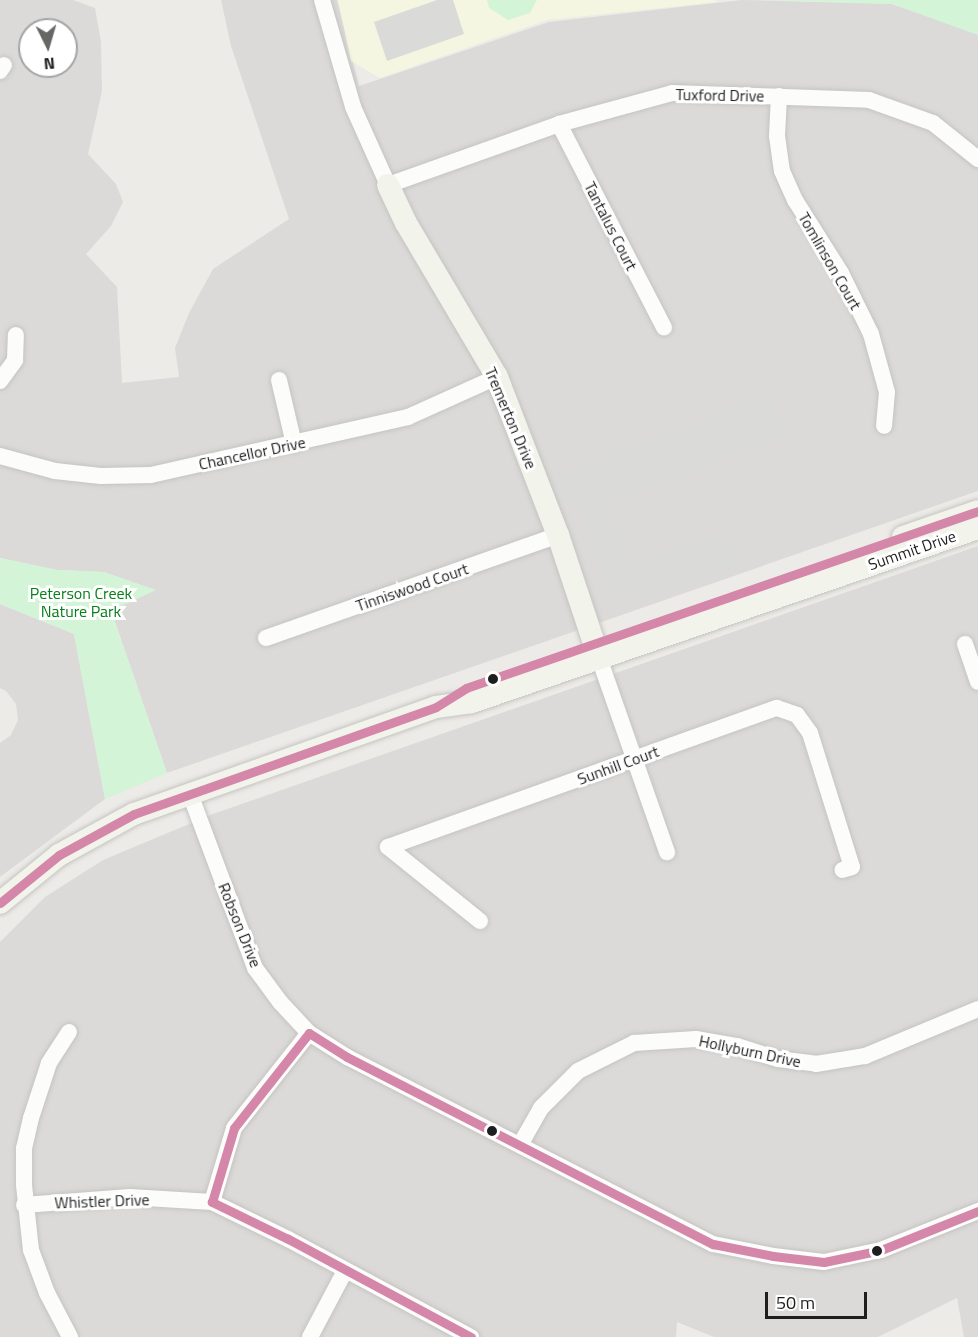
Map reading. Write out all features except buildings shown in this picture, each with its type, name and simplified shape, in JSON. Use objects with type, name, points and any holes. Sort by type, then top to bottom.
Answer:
[{"type":"main road","name":"Tremerton Drive","points":[[388,185],[406,224],[497,377],[558,536],[597,651]]},
{"type":"main road","name":"Summit Drive","points":[[0,903],[26,880],[88,837],[134,814],[436,707],[472,702],[597,651],[978,511]]},
{"type":"main road","name":"Summit Drive","points":[[597,651],[978,528]]},
{"type":"street","name":"Tremerton Drive","points":[[322,0],[353,107],[388,185]]},
{"type":"street","name":"Tuxford Drive","points":[[388,185],[559,124],[672,93],[869,100],[933,123],[978,159]]},
{"type":"street","name":"Tomlinson Court","points":[[779,96],[777,136],[782,171],[795,200],[841,273],[871,334],[887,392],[884,426]]},
{"type":"street","name":"Tantalus Court","points":[[559,124],[664,327]]},
{"type":"street","points":[[0,381],[15,360],[16,335]]},
{"type":"street","name":"Chancellor Drive","points":[[0,456],[55,471],[101,476],[151,475],[408,417],[497,377]]},
{"type":"street","points":[[279,380],[294,444]]},
{"type":"street","name":"Tinniswood Court","points":[[266,638],[558,536]]},
{"type":"street","points":[[965,644],[978,682]]},
{"type":"street","name":"Tremerton Drive","points":[[597,651],[667,852]]},
{"type":"street","name":"Sunhill Court","points":[[480,921],[388,847],[777,708],[797,715],[810,733],[852,867],[842,870]]},
{"type":"street","name":"Robson Drive","points":[[190,794],[255,968],[280,1002],[309,1033],[347,1057],[713,1244],[773,1256],[824,1262],[881,1250],[978,1211]]},
{"type":"street","name":"Hollyburn Drive","points":[[520,1145],[541,1108],[578,1071],[634,1043],[696,1039],[737,1046],[778,1059],[816,1064],[865,1056],[978,1009]]},
{"type":"street","points":[[69,1032],[49,1063],[31,1118],[24,1149],[24,1205],[31,1250],[46,1293],[70,1337]]},
{"type":"street","points":[[212,1202],[234,1128],[309,1033]]},
{"type":"street","name":"Whistler Drive","points":[[24,1205],[130,1197],[212,1202],[288,1239],[471,1337]]},
{"type":"street","points":[[310,1337],[345,1271]]},
{"type":"shaded area","points":[[0,0],[73,0],[95,8],[101,42],[102,91],[88,154],[116,184],[123,202],[111,226],[86,254],[117,287],[122,383],[179,377],[175,348],[189,313],[213,269],[289,219],[231,46],[221,0],[337,0],[359,86],[549,22],[742,0],[892,4],[973,31],[978,35],[978,491],[167,773],[111,610],[155,590],[104,572],[57,570],[0,558]]},
{"type":"shaded area","points":[[338,0],[716,0],[717,2],[547,20],[380,78],[351,61]]},
{"type":"shaded area","points":[[437,0],[453,0],[464,34],[387,61],[374,22]]},
{"type":"shaded area","points":[[772,393],[785,434],[607,504],[630,566],[724,530],[738,567],[640,604],[634,592],[612,600],[578,500],[562,503],[554,477]]},
{"type":"shaded area","points":[[978,546],[978,1337],[964,1337],[957,1298],[878,1337],[714,1337],[677,1322],[676,1337],[0,1337],[0,942],[45,897],[103,860],[213,814]]},
{"type":"shaded area","points":[[0,604],[74,634],[105,799],[0,877],[0,743],[11,735],[18,720],[16,704],[6,691],[0,688]]},
{"type":"green space","points":[[487,0],[537,0],[530,13],[508,20],[489,8]]},
{"type":"green space","points":[[763,0],[978,0],[978,35],[892,4]]},
{"type":"green space","name":"Peterson Creek Nature Park","points":[[0,558],[57,570],[104,572],[156,590],[111,611],[167,773],[105,799],[74,634],[0,604]]},
{"type":"transit line","points":[[0,903],[59,855],[134,814],[436,707],[466,688],[978,511]]},
{"type":"transit line","points":[[471,1337],[288,1239],[212,1202],[234,1128],[309,1033],[347,1057],[713,1244],[773,1256],[824,1262],[881,1250],[978,1211]]}]
